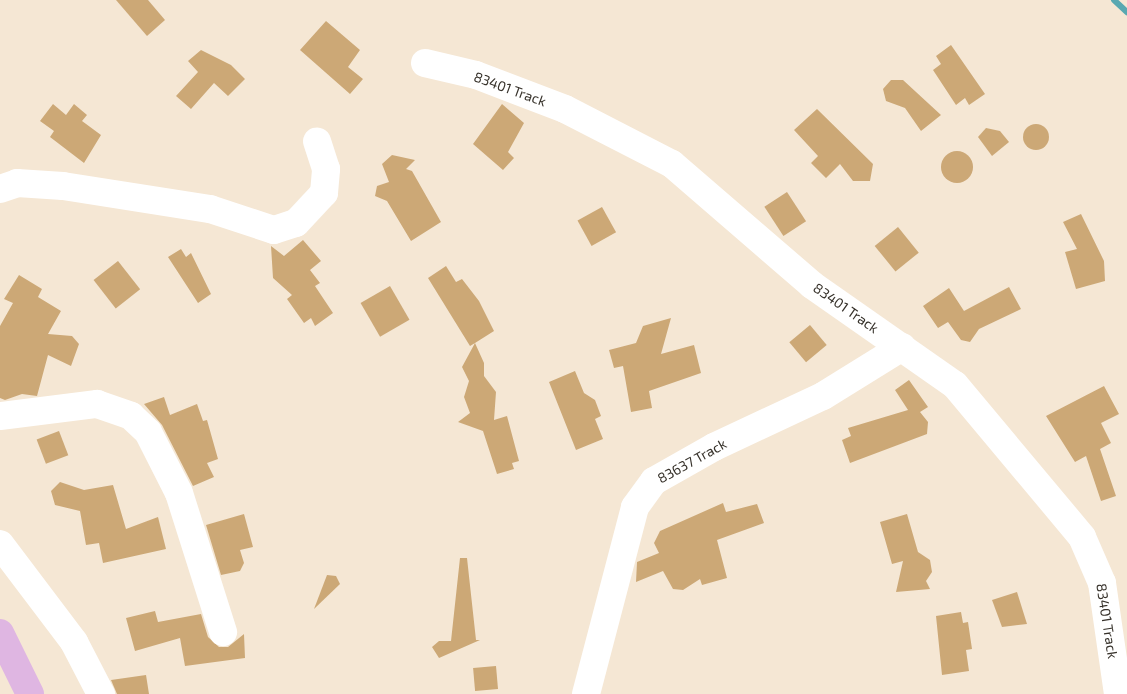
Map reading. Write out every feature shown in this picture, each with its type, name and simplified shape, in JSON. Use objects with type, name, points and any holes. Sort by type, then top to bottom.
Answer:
[{"type":"main road","points":[[0,633],[30,694]]},
{"type":"street","name":"83401 Track","points":[[425,63],[476,75],[565,109],[672,164],[812,284],[955,385],[980,412],[1082,537],[1102,583],[1120,648],[1118,694]]},
{"type":"street","points":[[0,189],[17,183],[63,186],[210,209],[274,230],[296,223],[324,193],[326,169],[317,141]]},
{"type":"street","name":"83637 Track","points":[[586,694],[635,507],[654,481],[714,447],[823,396],[902,347]]},
{"type":"street","points":[[0,416],[97,404],[137,422],[152,440],[179,493],[223,632]]},
{"type":"street","points":[[0,544],[74,642],[101,694]]},
{"type":"building","points":[[116,0],[148,0],[165,20],[147,36]]},
{"type":"building","points":[[326,21],[360,50],[348,67],[363,79],[350,94],[300,50]]},
{"type":"building","points":[[951,45],[985,94],[969,105],[965,98],[956,105],[933,70],[941,64],[936,56]]},
{"type":"building","points":[[201,50],[231,65],[245,79],[228,96],[214,83],[191,109],[176,96],[198,72],[188,61]]},
{"type":"building","points":[[891,80],[903,80],[941,115],[921,131],[905,108],[886,101],[883,89]]},
{"type":"building","points":[[53,104],[66,115],[74,104],[87,115],[82,121],[101,135],[84,163],[50,137],[54,131],[40,121]]},
{"type":"building","points":[[502,104],[524,123],[508,152],[514,158],[503,170],[473,144]]},
{"type":"building","points":[[817,109],[873,164],[870,181],[853,181],[840,164],[826,178],[811,163],[818,156],[794,130]]},
{"type":"building","points":[[1036,124],[1045,128],[1049,137],[1045,146],[1036,150],[1027,146],[1023,137],[1027,128]]},
{"type":"building","points":[[986,128],[1000,131],[1009,142],[992,156],[978,137]]},
{"type":"building","points":[[957,151],[963,152],[968,156],[972,161],[972,173],[968,178],[963,182],[957,183],[951,182],[946,178],[942,173],[941,167],[942,161],[946,156],[951,152]]},
{"type":"building","points":[[392,155],[415,160],[406,169],[412,171],[441,222],[411,241],[387,201],[375,196],[377,186],[389,182],[382,164]]},
{"type":"building","points":[[787,192],[806,221],[783,236],[764,207]]},
{"type":"building","points":[[602,207],[616,232],[592,246],[578,221]]},
{"type":"building","points":[[1081,214],[1104,261],[1105,281],[1076,289],[1065,252],[1077,249],[1063,222]]},
{"type":"building","points":[[898,227],[919,253],[895,272],[875,246]]},
{"type":"building","points":[[303,240],[321,261],[310,270],[320,283],[315,286],[333,313],[315,326],[311,318],[304,323],[287,299],[292,295],[273,278],[271,246],[284,256]]},
{"type":"building","points":[[181,249],[186,257],[191,253],[211,294],[198,303],[168,257]]},
{"type":"building","points":[[118,261],[140,289],[116,308],[94,280]]},
{"type":"building","points":[[446,266],[456,282],[462,279],[479,301],[494,331],[470,346],[428,278]]},
{"type":"building","points":[[19,275],[42,289],[38,297],[61,311],[48,334],[72,336],[79,344],[71,366],[48,355],[37,396],[22,394],[5,400],[0,398],[0,326],[13,303],[4,299]]},
{"type":"building","points":[[390,286],[410,320],[380,337],[361,303]]},
{"type":"building","points":[[1009,287],[1021,309],[979,329],[970,342],[961,340],[948,322],[938,328],[923,306],[949,288],[964,311]]},
{"type":"building","points":[[671,318],[661,354],[694,345],[701,373],[649,391],[652,408],[631,412],[623,366],[614,368],[609,350],[636,343],[643,326]]},
{"type":"building","points":[[810,325],[827,345],[806,362],[789,342]]},
{"type":"building","points":[[475,343],[484,363],[484,376],[496,392],[494,420],[507,416],[519,461],[512,463],[514,469],[497,474],[483,431],[458,422],[470,413],[464,397],[469,381],[462,367]]},
{"type":"building","points":[[575,371],[584,393],[595,400],[601,416],[595,419],[603,439],[576,450],[549,382]]},
{"type":"building","points":[[909,380],[928,407],[920,412],[928,422],[927,434],[850,463],[842,440],[851,436],[848,428],[908,410],[895,390]]},
{"type":"building","points":[[1104,386],[1119,414],[1101,423],[1111,443],[1100,449],[1116,496],[1101,501],[1086,456],[1075,462],[1046,416]]},
{"type":"building","points":[[164,397],[170,415],[197,404],[203,421],[207,420],[218,459],[207,463],[214,477],[193,486],[162,425],[144,404]]},
{"type":"building","points":[[59,431],[68,455],[46,464],[37,440]]},
{"type":"building","points":[[60,482],[84,490],[113,485],[126,529],[158,517],[166,549],[103,563],[99,543],[86,545],[80,511],[55,505],[51,491]]},
{"type":"building","points":[[723,503],[726,512],[757,504],[764,523],[717,540],[727,578],[702,585],[700,579],[683,590],[673,589],[663,571],[636,582],[637,562],[659,553],[654,543],[660,531]]},
{"type":"building","points":[[244,514],[253,547],[240,550],[244,563],[240,571],[221,575],[206,525]]},
{"type":"building","points":[[907,514],[918,552],[930,560],[932,572],[926,581],[930,589],[896,592],[903,561],[892,564],[880,522]]},
{"type":"building","points":[[460,558],[467,558],[476,640],[480,640],[439,658],[432,647],[439,641],[451,641]]},
{"type":"building","points":[[327,575],[336,576],[340,584],[314,609]]},
{"type":"building","points":[[1017,592],[1027,624],[1002,627],[992,600]]},
{"type":"building","points":[[155,611],[158,622],[201,614],[208,637],[219,647],[228,647],[244,634],[245,658],[185,666],[180,638],[135,651],[126,618]]},
{"type":"building","points":[[961,612],[963,623],[968,622],[972,649],[966,650],[969,671],[942,675],[936,616]]},
{"type":"building","points":[[496,666],[498,689],[475,691],[473,668]]},
{"type":"building","points":[[146,675],[149,694],[117,694],[111,680]]},
{"type":"waterway","points":[[1114,0],[1127,12]]}]
